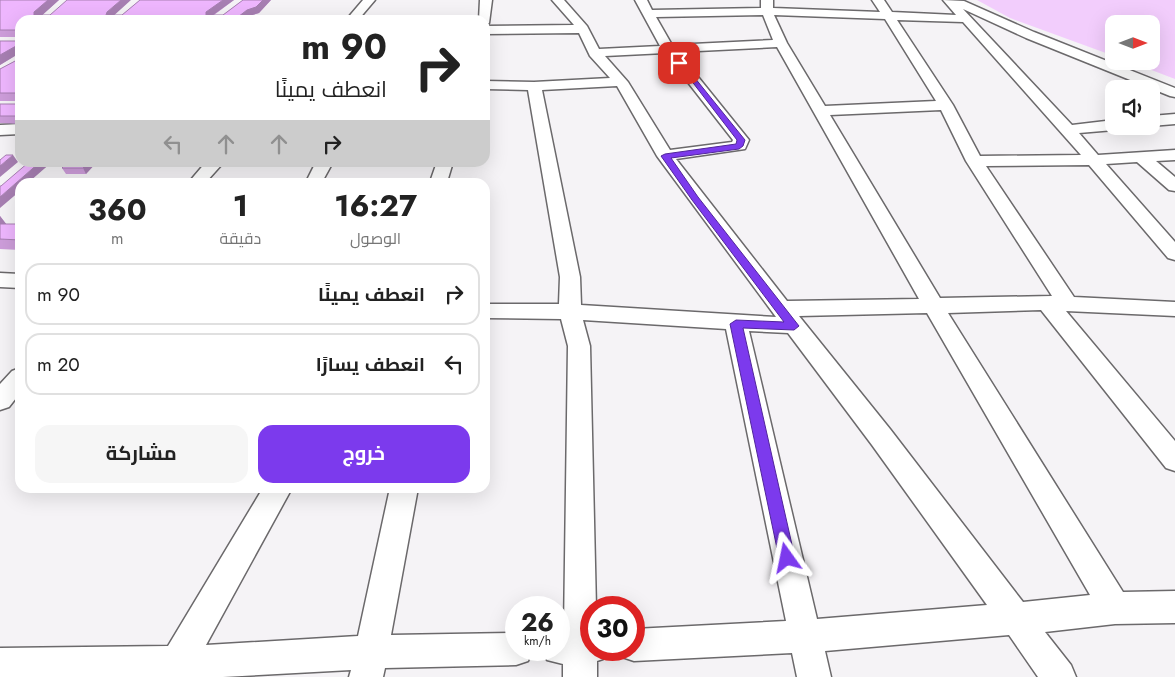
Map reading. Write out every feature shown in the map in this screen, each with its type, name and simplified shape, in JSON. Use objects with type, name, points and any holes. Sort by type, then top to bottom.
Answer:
[{"type":"street","points":[[356,15],[369,0]]},
{"type":"street","points":[[485,15],[486,0]]},
{"type":"street","points":[[558,0],[583,29],[596,53],[621,82],[665,156],[695,198],[881,437],[1059,677]]},
{"type":"street","points":[[641,0],[668,49],[741,140],[739,146],[665,156]]},
{"type":"street","points":[[701,0],[708,14]]},
{"type":"street","points":[[878,0],[946,105],[974,161],[1058,303],[1175,460]]},
{"type":"street","points":[[949,0],[1068,130],[1175,254]]},
{"type":"street","points":[[954,0],[1004,24],[1172,93]]},
{"type":"street","points":[[648,14],[708,14],[767,5],[888,16],[968,19]]},
{"type":"street","points":[[767,5],[781,43],[820,111],[933,305],[1115,608]]},
{"type":"street","points":[[490,30],[583,29]]},
{"type":"street","points":[[596,53],[781,43]]},
{"type":"street","points":[[490,85],[534,86],[621,82]]},
{"type":"street","points":[[534,86],[570,277],[570,312],[579,346],[577,655]]},
{"type":"street","points":[[820,111],[946,105]]},
{"type":"street","points":[[1160,120],[1175,119]]},
{"type":"street","points":[[1068,130],[1105,126]]},
{"type":"street","points":[[0,130],[15,129]]},
{"type":"street","points":[[974,161],[1092,160],[1175,155]]},
{"type":"street","points":[[1142,158],[1175,186]]},
{"type":"street","points":[[201,178],[211,167]]},
{"type":"street","points":[[316,178],[322,167]]},
{"type":"street","points":[[0,280],[15,281]]},
{"type":"street","points":[[490,311],[570,312],[736,324],[933,305],[1058,303],[1175,309]]},
{"type":"street","points":[[736,324],[814,677]]},
{"type":"street","points":[[0,400],[15,383]]},
{"type":"street","points":[[0,400],[15,402]]},
{"type":"street","points":[[173,670],[275,493]]},
{"type":"street","points":[[368,664],[403,493]]},
{"type":"street","points":[[645,644],[804,636],[1015,619],[1115,608],[1175,607]]},
{"type":"street","points":[[0,665],[173,670],[368,664],[505,650]]},
{"type":"shaded area","points":[[977,0],[1175,0],[1175,79],[1152,70],[1160,70],[1160,15],[1105,15],[1105,53],[1010,18]]},
{"type":"building","points":[[0,0],[48,0],[34,12],[34,15],[15,15],[15,30],[0,30]]},
{"type":"building","points":[[67,0],[121,0],[106,15],[50,15]]},
{"type":"building","points":[[140,0],[223,0],[206,12],[206,15],[122,15]]},
{"type":"building","points":[[243,0],[263,0],[256,7],[240,15],[223,15]]},
{"type":"building","points":[[0,41],[15,41],[15,47],[0,55]]},
{"type":"building","points":[[15,61],[15,93],[0,93],[0,69]]},
{"type":"building","points":[[0,104],[15,104],[15,116],[0,116]]},
{"type":"building","points":[[6,155],[13,155],[0,166],[0,160]]},
{"type":"building","points":[[23,167],[34,167],[22,178],[15,178],[15,184],[0,197],[1,186]]},
{"type":"building","points":[[63,167],[84,167],[83,168]]},
{"type":"building","points":[[0,224],[15,224],[15,240],[0,239]]},
{"type":"route","points":[[679,63],[741,140],[739,146],[665,156],[794,326],[736,324],[787,558]]}]
